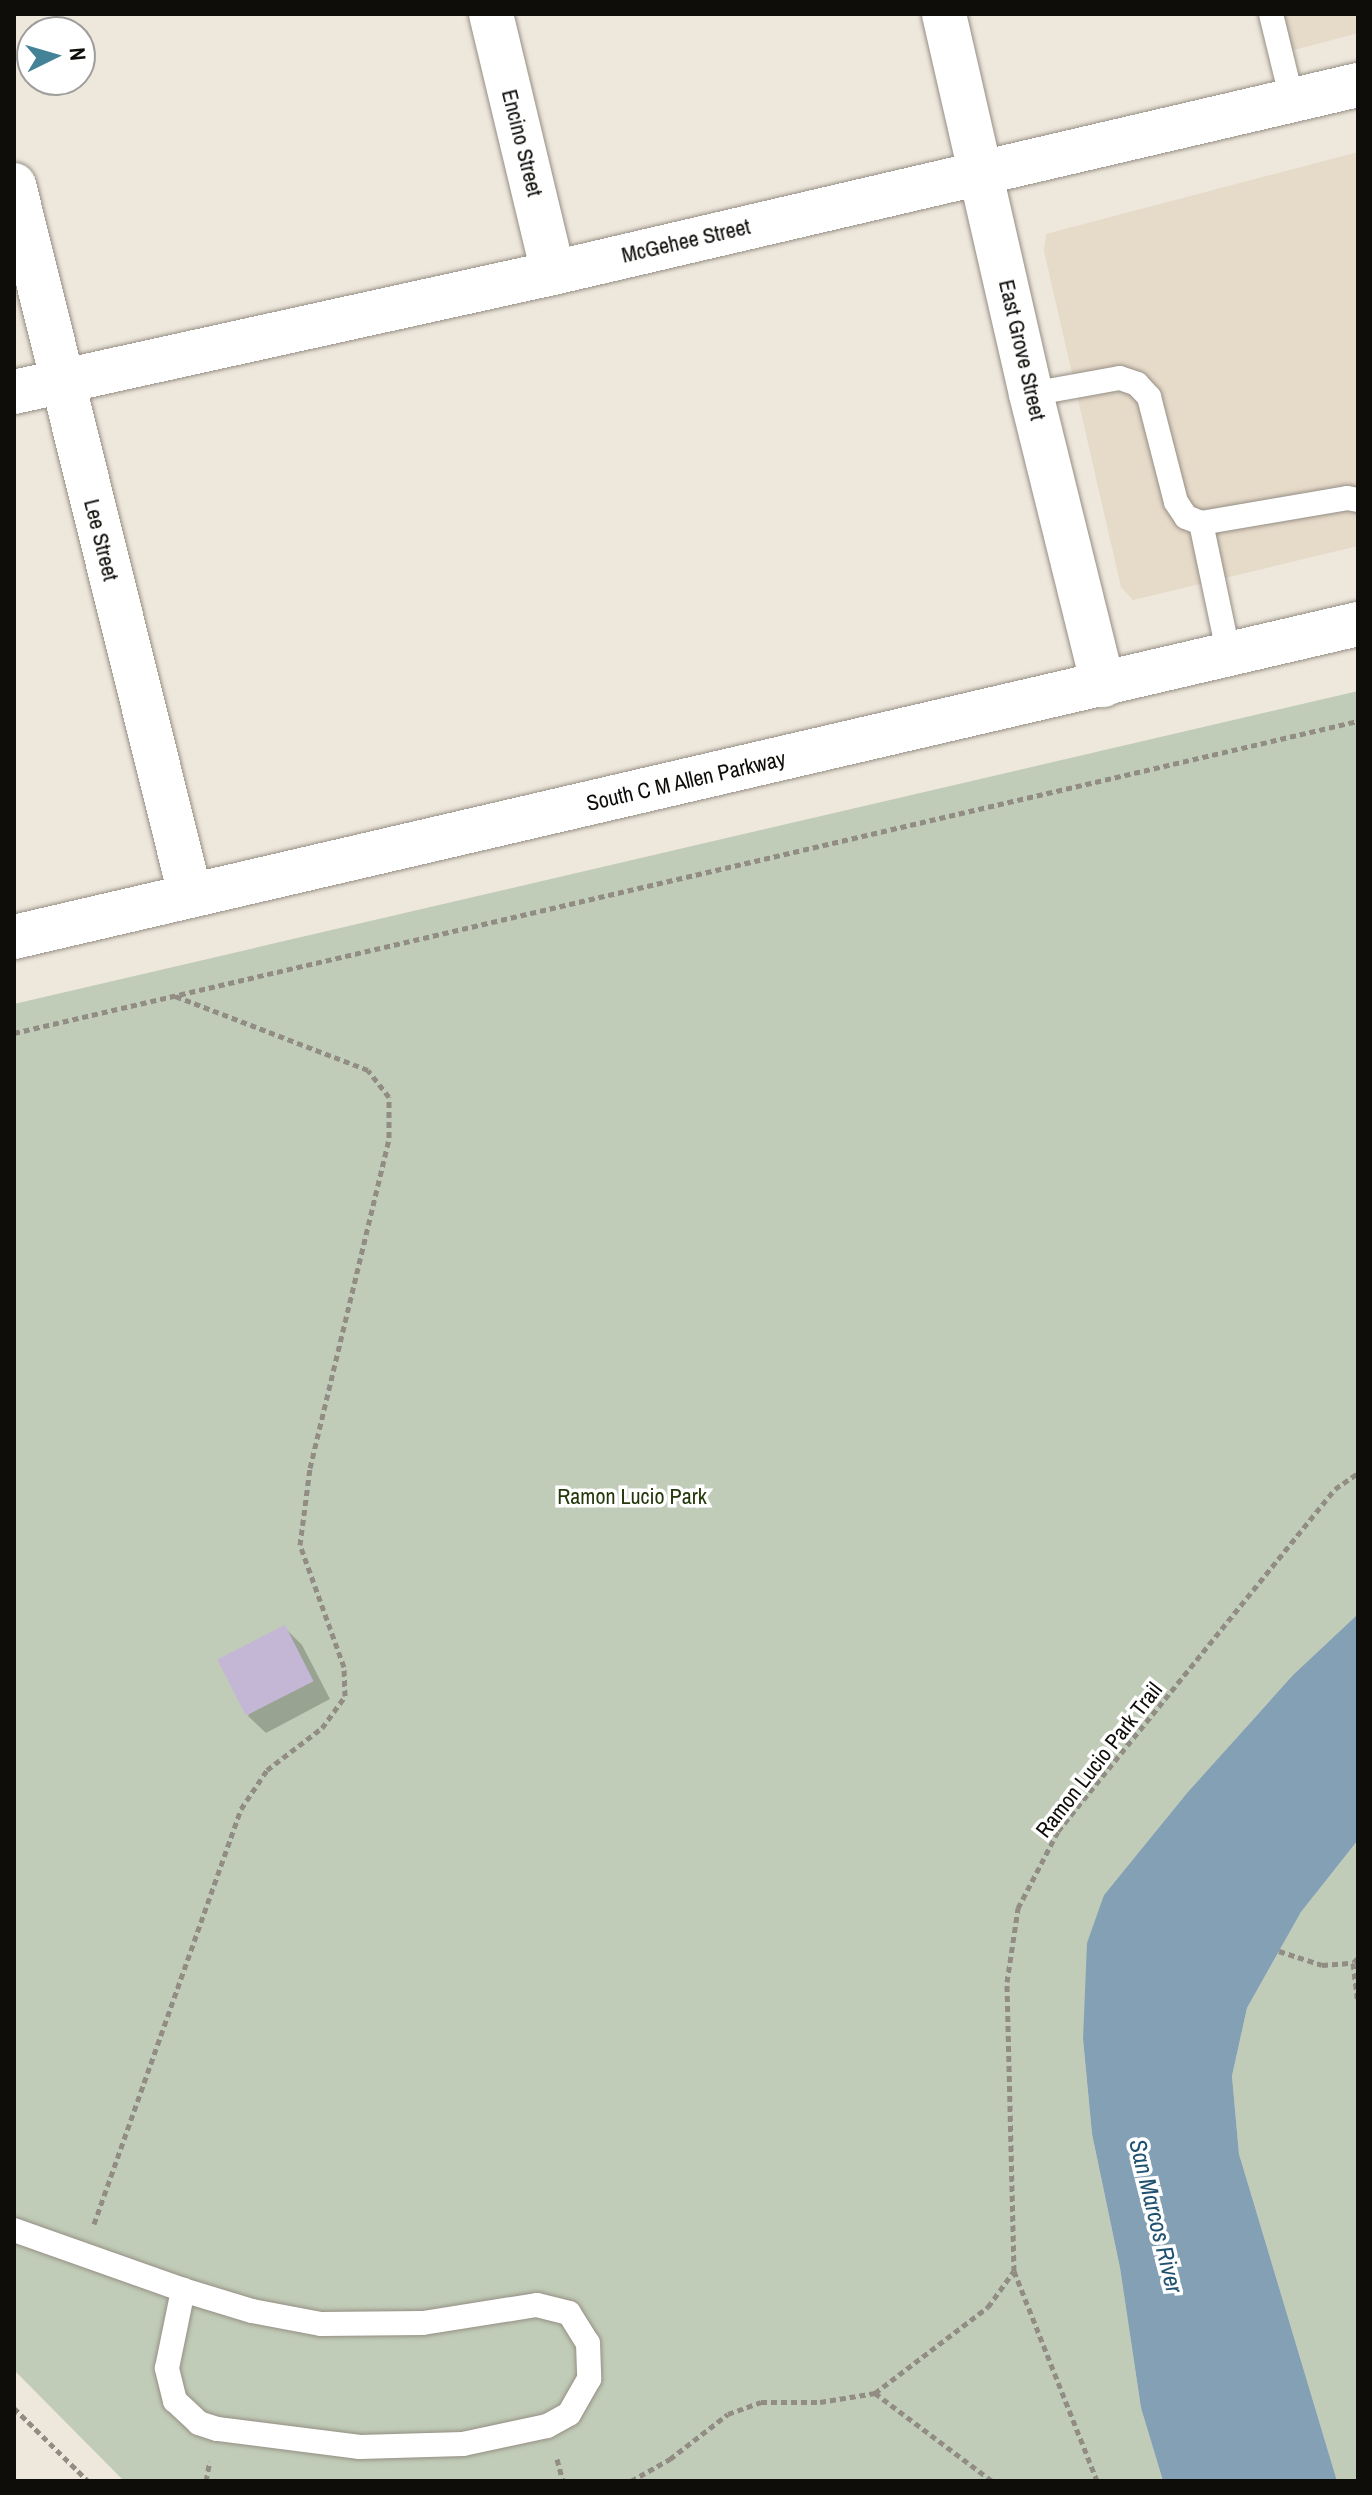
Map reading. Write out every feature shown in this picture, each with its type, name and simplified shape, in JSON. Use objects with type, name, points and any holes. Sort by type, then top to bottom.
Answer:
[{"type":"street","name":"Encino Street","points":[[491,14],[553,273]]},
{"type":"street","name":"East Grove Street","points":[[944,14],[1031,394],[1103,685]]},
{"type":"street","name":"McGehee Street","points":[[14,392],[553,273],[1358,85]]},
{"type":"street","name":"Lee Street","points":[[14,185],[190,894]]},
{"type":"street","name":"South C M Allen Parkway","points":[[14,937],[1358,624]]},
{"type":"lane","points":[[1271,14],[1292,100]]},
{"type":"lane","points":[[1031,394],[1120,378],[1137,384],[1149,397],[1176,502],[1186,517],[1201,523],[1347,498],[1358,500]]},
{"type":"lane","points":[[1201,523],[1229,656]]},
{"type":"lane","points":[[14,2230],[183,2290],[252,2311],[321,2324],[423,2323],[537,2305],[569,2313],[588,2343],[589,2379],[569,2414],[547,2426],[463,2444],[360,2447],[217,2429],[199,2423],[175,2401],[167,2368],[183,2290]]},
{"type":"path","points":[[14,1033],[1358,721]]},
{"type":"path","points":[[83,2255],[241,1809],[267,1770],[322,1728],[345,1696],[344,1667],[300,1545],[310,1468],[389,1138],[389,1097],[368,1070],[173,995]]},
{"type":"path","name":"Ramon Lucio Park Trail","points":[[1097,2481],[1014,2271],[1007,1982],[1018,1908],[1058,1831],[1335,1489],[1358,1473]]},
{"type":"path","points":[[1279,1951],[1322,1965],[1356,1960],[1358,2001]]},
{"type":"path","points":[[631,2481],[670,2459],[728,2414],[761,2402],[820,2402],[875,2393],[988,2307],[1014,2271]]},
{"type":"path","points":[[875,2393],[992,2481]]},
{"type":"path","points":[[14,2408],[88,2481]]},
{"type":"shaded area","points":[[1269,14],[1358,14],[1358,33],[1279,54]]},
{"type":"shaded area","points":[[1358,152],[1358,546],[1133,600],[1121,587],[1044,251],[1046,234]]},
{"type":"green space","name":"Ramon Lucio Park","points":[[1358,691],[1358,1614],[1293,1675],[1187,1793],[1104,1895],[1083,2039],[1092,2134],[1120,2268],[1141,2408],[1163,2481],[124,2481],[14,2370],[14,1004]]},
{"type":"green space","points":[[1358,1840],[1358,2481],[1337,2481],[1239,2154],[1232,2076],[1247,2008],[1301,1912]]},
{"type":"water","name":"San Marcos River","points":[[1358,1614],[1358,1840],[1301,1912],[1247,2008],[1232,2076],[1239,2154],[1337,2481],[1163,2481],[1141,2408],[1120,2268],[1092,2134],[1083,2039],[1087,1943],[1104,1895],[1187,1793],[1293,1675]]},
{"type":"building","points":[[285,1625],[314,1681],[246,1716],[217,1660]]}]
